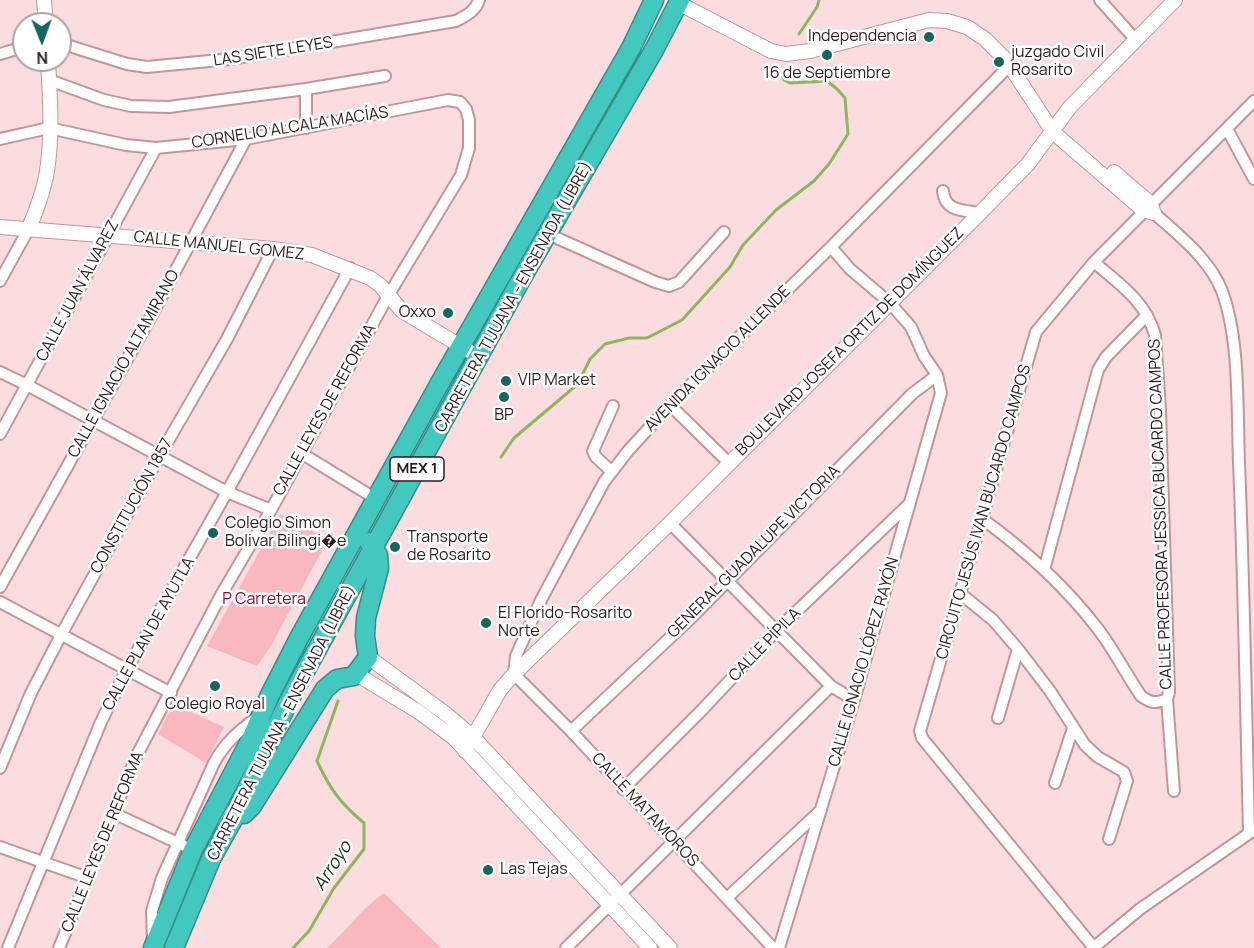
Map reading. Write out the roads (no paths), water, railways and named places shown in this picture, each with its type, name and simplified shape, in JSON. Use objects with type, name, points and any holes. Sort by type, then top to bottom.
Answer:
[{"type":"highway","name":"CARRETERA TIJUANA - ENSENADA (LIBRE)","points":[[154,948],[185,846],[252,737],[299,638],[631,48],[654,0]]},
{"type":"highway","name":"CARRETERA TIJUANA - ENSENADA (LIBRE)","points":[[174,948],[211,859],[235,816],[293,693],[479,356],[625,103],[679,2]]},
{"type":"highway","points":[[252,737],[255,745],[253,754],[228,801],[229,813],[235,816],[242,816],[252,806],[325,689],[337,679],[354,676],[368,657],[365,636],[366,618],[379,568],[378,555],[374,546],[369,542],[369,538],[404,470],[405,463],[402,453]]},
{"type":"main road","name":"BOULEVARD JOSEFA ORTIZ DE DOMÍNGUEZ","points":[[514,674],[670,523],[980,213],[1028,164],[1070,107],[1175,0]]},
{"type":"main road","points":[[679,2],[771,51],[786,54],[810,51],[929,20],[947,21],[967,27],[985,39],[1010,65],[1042,115],[1096,159],[1149,209]]},
{"type":"main road","points":[[28,230],[40,201],[46,175],[49,128],[49,72]]},
{"type":"main road","name":"CALLE MANUEL GOMEZ","points":[[0,227],[273,249],[312,255],[350,268],[370,278],[380,285],[402,311],[479,356]]},
{"type":"main road","points":[[368,657],[446,714],[473,737],[670,948]]},
{"type":"main road","name":"AVENIDA IGNACIO ALLENDE","points":[[465,751],[500,690],[514,674]]},
{"type":"main road","points":[[354,676],[363,678],[419,712],[446,732],[650,948]]},
{"type":"main road","points":[[557,847],[567,837]]},
{"type":"street","name":"LAS SIETE LEYES","points":[[72,47],[127,64],[147,67],[184,65],[304,48],[456,21],[468,14],[478,4],[478,0]]},
{"type":"street","points":[[1100,0],[1135,39]]},
{"type":"street","name":"AVENIDA IGNACIO ALLENDE","points":[[514,674],[516,656],[523,637],[611,471],[670,405],[831,247],[1010,65]]},
{"type":"street","points":[[49,80],[104,100],[131,106],[169,107],[385,76]]},
{"type":"street","points":[[306,89],[306,129]]},
{"type":"street","name":"CORNELIO ALCALA MACÍAS","points":[[49,128],[126,145],[156,148],[246,139],[448,100],[460,102]]},
{"type":"street","name":"CIRCUITO JESÚS IVAN BUCARDO CAMPOS","points":[[1251,832],[1140,909],[1093,948],[920,734],[1036,332],[1094,262],[1254,101]]},
{"type":"street","name":"CALLE LEYES DE REFORMA","points":[[59,948],[137,754],[171,693],[220,595],[271,510],[388,296],[461,175],[469,148],[470,130],[466,109],[460,102]]},
{"type":"street","points":[[0,139],[49,128]]},
{"type":"street","points":[[1227,129],[1254,179]]},
{"type":"street","name":"CALLE IGNACIO ALTAMIRANO","points":[[0,587],[93,422],[246,139]]},
{"type":"street","name":"CALLE JUAN ÁLVAREZ","points":[[0,434],[156,148]]},
{"type":"street","points":[[943,191],[944,200],[949,207],[980,213]]},
{"type":"street","points":[[1149,209],[1194,249],[1214,274],[1222,291],[1230,322],[1235,369],[1251,832]]},
{"type":"street","points":[[0,281],[28,230]]},
{"type":"street","points":[[548,234],[655,282],[669,286],[680,282],[724,232]]},
{"type":"street","points":[[831,247],[858,277],[890,303],[911,327],[924,357],[937,375]]},
{"type":"street","name":"CONSTITUCIÓN 1857","points":[[0,768],[31,693],[61,635],[227,339],[273,249]]},
{"type":"street","name":"CALLE PROFESORA JESSICA BUCARDO CAMPOS","points":[[981,518],[1013,541],[1044,570],[1099,630],[1141,696],[1151,703],[1159,703],[1167,699],[1169,692],[1160,410],[1155,335],[1139,301],[1094,262]]},
{"type":"street","name":"CALLE PLAN DE AYUTLA","points":[[8,948],[100,722],[127,669],[228,492],[350,268]]},
{"type":"street","points":[[1044,570],[1098,370],[1106,357],[1147,315]]},
{"type":"street","points":[[0,372],[228,492],[271,510]]},
{"type":"street","name":"CALLE IGNACIO LÓPEZ RAYÓN","points":[[779,948],[854,700],[939,403],[940,385],[937,375]]},
{"type":"street","name":"GENERAL GUADALUPE VICTORIA","points":[[571,731],[691,618],[912,394],[937,375]]},
{"type":"street","points":[[670,405],[729,463]]},
{"type":"street","points":[[611,471],[593,451],[614,406]]},
{"type":"street","points":[[301,453],[376,499]]},
{"type":"street","name":"CALLE PÍPILA","points":[[623,789],[776,631],[909,504]]},
{"type":"street","points":[[670,523],[831,686],[854,700]]},
{"type":"street","points":[[961,594],[993,620],[1018,649],[1050,691],[1084,745],[1098,757],[1124,772],[1127,781],[1109,839]]},
{"type":"street","points":[[0,602],[171,693]]},
{"type":"street","points":[[998,718],[1018,649]]},
{"type":"street","name":"CALLE MATAMOROS","points":[[514,674],[571,731],[773,948]]},
{"type":"street","points":[[566,948],[831,686]]},
{"type":"street","points":[[1167,699],[1174,791]]},
{"type":"street","points":[[113,813],[185,846],[222,748],[232,736],[262,714]]},
{"type":"street","points":[[1055,783],[1073,728]]},
{"type":"street","points":[[727,898],[822,809]]},
{"type":"street","points":[[0,847],[88,878]]},
{"type":"waterway","points":[[799,34],[817,7],[819,0]]},
{"type":"waterway","points":[[501,457],[514,438],[578,384],[590,359],[605,344],[629,338],[647,338],[682,320],[730,267],[743,245],[776,210],[814,181],[829,164],[848,134],[845,98],[827,81],[790,83],[784,80],[782,75],[784,69]]},
{"type":"waterway","name":"Arroyo","points":[[293,948],[309,931],[334,888],[364,849],[364,823],[336,795],[317,761],[338,701]]},
{"type":"place","name":"Independencia","points":[[929,37]]},
{"type":"place","name":"16 de Septiembre","points":[[827,55]]},
{"type":"place","name":"juzgado Civil Rosarito","points":[[999,62]]},
{"type":"place","name":"Oxxo","points":[[448,313]]},
{"type":"place","name":"VIP Market","points":[[506,381]]},
{"type":"place","name":"BP","points":[[504,397]]},
{"type":"place","name":"Colegio Simon Bolivar Bilingi�e","points":[[213,533]]},
{"type":"place","name":"Transporte de Rosarito","points":[[395,547]]},
{"type":"place","name":"El Florido-Rosarito Norte","points":[[486,623]]},
{"type":"place","name":"Colegio Royal","points":[[215,686]]},
{"type":"place","name":"Las Tejas","points":[[488,870]]},
{"type":"park label","name":"P Carretera","points":[[264,600]]}]
